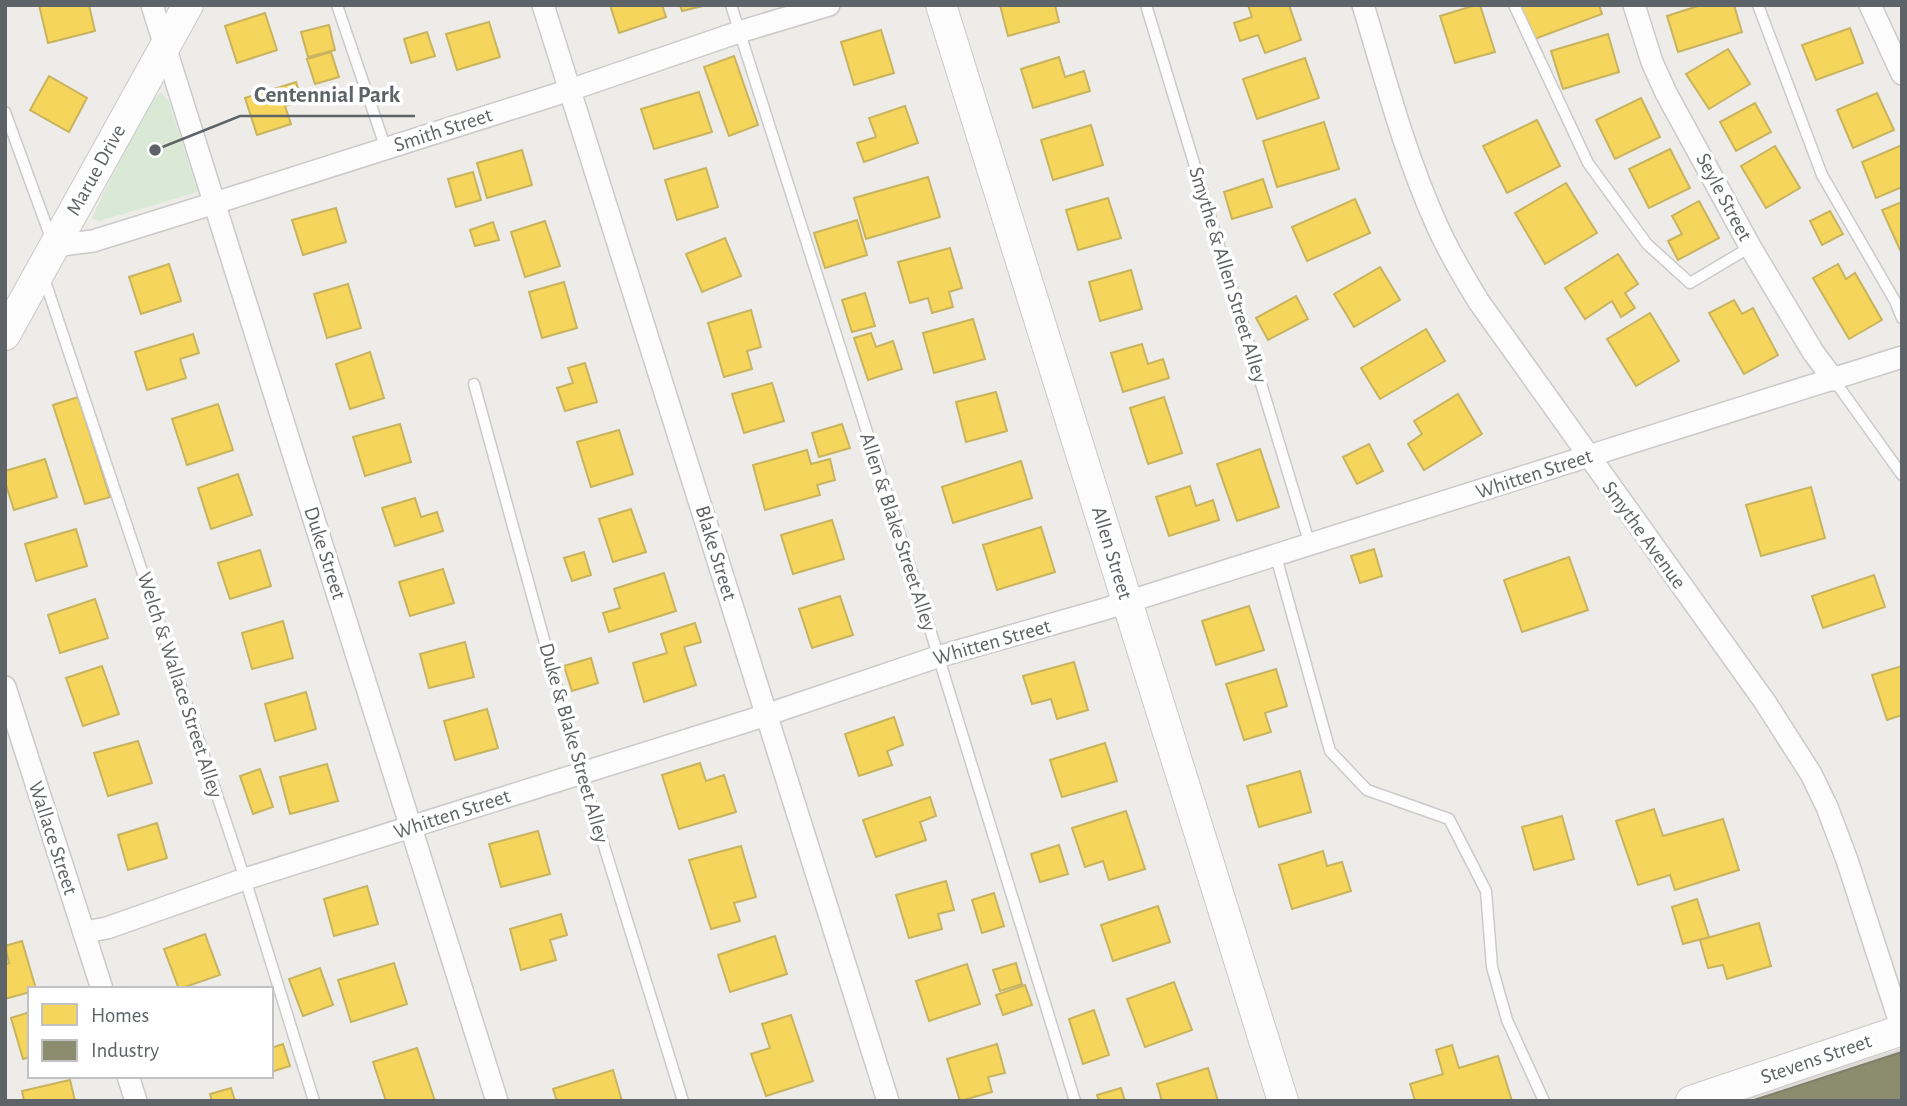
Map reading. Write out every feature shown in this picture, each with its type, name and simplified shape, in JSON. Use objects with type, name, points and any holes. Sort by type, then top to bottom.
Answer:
[{"type":"street","name":"Duke Street","points":[[152,5],[178,95],[215,203],[497,1101]]},
{"type":"street","name":"Marue Drive","points":[[5,335],[188,5]]},
{"type":"street","name":"Blake Street","points":[[543,5],[888,1101]]},
{"type":"street","name":"Smith Street","points":[[47,258],[829,5]]},
{"type":"street","name":"Allen Street","points":[[941,5],[1283,1101]]},
{"type":"street","name":"Smythe Avenue","points":[[1363,5],[1407,149],[1453,259],[1479,302],[1765,702],[1811,774],[1847,860],[1902,1030]]},
{"type":"street","name":"Seyle Street","points":[[1634,5],[1652,62],[1666,93],[1752,250],[1813,352],[1834,380]]},
{"type":"street","points":[[1870,5],[1902,74]]},
{"type":"street","name":"Whitten Street","points":[[85,932],[107,928],[245,879],[767,715],[937,657],[1127,602],[1275,553],[1310,545],[1902,357]]},
{"type":"street","name":"Wallace Street","points":[[5,687],[101,987]]},
{"type":"street","name":"Stevens Street","points":[[1690,1101],[1902,1030]]},
{"type":"street","points":[[129,1078],[136,1101]]},
{"type":"lane","points":[[337,5],[386,149]]},
{"type":"lane","name":"Allen & Blake Street Alley","points":[[731,5],[1075,1101]]},
{"type":"lane","name":"Smythe & Allen Street Alley","points":[[1146,5],[1310,545]]},
{"type":"lane","points":[[1514,5],[1588,163],[1647,244],[1690,283],[1742,252],[1752,250]]},
{"type":"lane","points":[[1758,5],[1822,175],[1895,301],[1902,318]]},
{"type":"lane","name":"Welch & Wallace Street Alley","points":[[5,112],[47,258],[314,1101]]},
{"type":"lane","points":[[1834,380],[1902,475]]},
{"type":"lane","name":"Duke & Blake Street Alley","points":[[474,384],[582,773],[683,1101]]},
{"type":"lane","points":[[1275,553],[1330,751],[1367,790],[1449,819],[1486,891],[1492,967],[1507,1020],[1544,1101]]},
{"type":"shaded area","points":[[1902,1048],[1902,1101],[1724,1101]]},
{"type":"green space","points":[[161,92],[169,102],[198,192],[99,221],[92,218],[145,107]]},
{"type":"building: Homes","points":[[39,5],[89,5],[95,31],[48,43]]},
{"type":"building: Homes","points":[[610,5],[662,5],[666,17],[619,33]]},
{"type":"building: Homes","points":[[680,5],[702,5],[703,6],[682,11]]},
{"type":"building: Homes","points":[[1000,5],[1055,5],[1059,22],[1008,36]]},
{"type":"building: Homes","points":[[1248,5],[1289,5],[1301,40],[1265,53],[1258,35],[1240,41],[1234,23],[1252,17]]},
{"type":"building: Homes","points":[[1480,5],[1495,52],[1455,63],[1440,16]]},
{"type":"building: Homes","points":[[1519,5],[1599,5],[1602,14],[1532,40]]},
{"type":"building: Homes","points":[[1701,5],[1734,5],[1742,32],[1678,52],[1667,16]]},
{"type":"building: Homes","points":[[265,13],[277,50],[237,63],[225,26]]},
{"type":"building: Homes","points":[[489,22],[500,57],[457,70],[446,34]]},
{"type":"building: Homes","points":[[329,25],[335,50],[308,57],[301,32]]},
{"type":"building: Homes","points":[[1850,28],[1863,63],[1816,80],[1802,45]]},
{"type":"building: Homes","points":[[881,30],[894,73],[854,85],[841,42]]},
{"type":"building: Homes","points":[[427,32],[435,56],[411,63],[404,39]]},
{"type":"building: Homes","points":[[1608,34],[1619,72],[1563,89],[1551,51]]},
{"type":"building: Homes","points":[[1728,49],[1750,84],[1709,109],[1686,74]]},
{"type":"building: Homes","points":[[331,52],[339,77],[315,84],[307,59]]},
{"type":"building: Homes","points":[[734,56],[758,125],[729,136],[704,67]]},
{"type":"building: Homes","points":[[1059,57],[1065,77],[1084,71],[1090,91],[1033,108],[1021,69]]},
{"type":"building: Homes","points":[[1305,58],[1319,98],[1257,119],[1243,79]]},
{"type":"building: Homes","points":[[49,76],[87,98],[69,132],[30,110]]},
{"type":"building: Homes","points":[[296,82],[302,100],[285,106],[291,124],[257,135],[245,98]]},
{"type":"building: Homes","points":[[699,92],[712,132],[654,149],[641,109]]},
{"type":"building: Homes","points":[[1877,93],[1894,130],[1853,148],[1837,110]]},
{"type":"building: Homes","points":[[1641,98],[1660,137],[1615,159],[1596,120]]},
{"type":"building: Homes","points":[[1755,103],[1771,132],[1736,151],[1720,122]]},
{"type":"building: Homes","points":[[905,106],[918,143],[864,162],[857,143],[876,137],[869,118]]},
{"type":"building: Homes","points":[[1537,120],[1560,166],[1507,193],[1483,146]]},
{"type":"building: Homes","points":[[1324,122],[1339,169],[1277,187],[1263,141]]},
{"type":"building: Homes","points":[[1091,125],[1103,165],[1053,180],[1041,140]]},
{"type":"building: Homes","points":[[1902,145],[1902,187],[1876,198],[1862,162]]},
{"type":"building: Homes","points":[[1775,146],[1800,188],[1766,208],[1741,166]]},
{"type":"building: Homes","points":[[1670,149],[1690,188],[1649,208],[1629,169]]},
{"type":"building: Homes","points":[[522,150],[532,185],[487,198],[477,163]]},
{"type":"building: Homes","points":[[706,168],[718,207],[677,220],[665,180]]},
{"type":"building: Homes","points":[[473,172],[481,200],[456,207],[448,179]]},
{"type":"building: Homes","points":[[928,177],[940,217],[866,239],[854,198]]},
{"type":"building: Homes","points":[[1263,179],[1272,207],[1232,219],[1224,192]]},
{"type":"building: Homes","points":[[1566,183],[1597,233],[1545,264],[1515,213]]},
{"type":"building: Homes","points":[[1108,198],[1121,238],[1078,250],[1066,210]]},
{"type":"building: Homes","points":[[1355,199],[1370,233],[1307,261],[1292,227]]},
{"type":"building: Homes","points":[[1699,201],[1719,238],[1678,260],[1668,241],[1682,234],[1672,216]]},
{"type":"building: Homes","points":[[1902,202],[1902,249],[1900,250],[1882,210]]},
{"type":"building: Homes","points":[[336,208],[346,242],[303,255],[292,220]]},
{"type":"building: Homes","points":[[1830,211],[1843,234],[1822,245],[1810,221]]},
{"type":"building: Homes","points":[[857,220],[867,255],[825,268],[814,233]]},
{"type":"building: Homes","points":[[545,221],[560,266],[525,277],[511,232]]},
{"type":"building: Homes","points":[[493,222],[499,240],[475,246],[470,230]]},
{"type":"building: Homes","points":[[725,238],[741,276],[702,292],[686,254]]},
{"type":"building: Homes","points":[[950,248],[962,288],[949,292],[953,307],[932,313],[928,298],[910,303],[898,262]]},
{"type":"building: Homes","points":[[1618,254],[1638,284],[1625,293],[1635,308],[1621,317],[1612,301],[1585,319],[1565,288]]},
{"type":"building: Homes","points":[[169,264],[181,301],[141,314],[129,277]]},
{"type":"building: Homes","points":[[1838,264],[1846,279],[1855,273],[1882,320],[1849,339],[1813,278]]},
{"type":"building: Homes","points":[[1380,267],[1400,300],[1354,327],[1334,294]]},
{"type":"building: Homes","points":[[1131,270],[1142,309],[1100,321],[1089,282]]},
{"type":"building: Homes","points":[[564,282],[577,328],[542,338],[529,292]]},
{"type":"building: Homes","points":[[348,284],[361,328],[327,338],[314,294]]},
{"type":"building: Homes","points":[[865,293],[875,326],[852,332],[842,300]]},
{"type":"building: Homes","points":[[1296,296],[1308,319],[1268,340],[1256,318]]},
{"type":"building: Homes","points":[[1734,300],[1742,314],[1753,308],[1778,355],[1744,374],[1709,313]]},
{"type":"building: Homes","points":[[751,310],[761,347],[747,351],[752,369],[724,377],[708,323]]},
{"type":"building: Homes","points":[[1650,313],[1679,361],[1636,386],[1607,339]]},
{"type":"building: Homes","points":[[973,319],[985,359],[934,373],[923,333]]},
{"type":"building: Homes","points":[[1426,329],[1445,361],[1380,399],[1361,368]]},
{"type":"building: Homes","points":[[871,333],[876,347],[893,341],[902,369],[868,380],[854,338]]},
{"type":"building: Homes","points":[[193,334],[199,353],[180,359],[186,378],[147,390],[135,352]]},
{"type":"building: Homes","points":[[1142,344],[1148,364],[1163,359],[1169,378],[1123,392],[1111,353]]},
{"type":"building: Homes","points":[[370,352],[384,398],[350,409],[336,364]]},
{"type":"building: Homes","points":[[585,363],[597,402],[565,411],[557,388],[573,383],[568,368]]},
{"type":"building: Homes","points":[[772,383],[784,421],[744,433],[732,394]]},
{"type":"building: Homes","points":[[996,392],[1007,431],[966,442],[956,402]]},
{"type":"building: Homes","points":[[1458,394],[1482,434],[1424,470],[1408,444],[1422,434],[1414,421]]},
{"type":"building: Homes","points":[[78,397],[110,497],[85,504],[53,405]]},
{"type":"building: Homes","points":[[1164,397],[1182,453],[1148,464],[1130,408]]},
{"type":"building: Homes","points":[[218,404],[233,450],[187,465],[172,419]]},
{"type":"building: Homes","points":[[400,424],[411,462],[365,476],[353,437]]},
{"type":"building: Homes","points":[[842,424],[850,448],[819,457],[812,433]]},
{"type":"building: Homes","points":[[619,430],[633,474],[591,487],[577,442]]},
{"type":"building: Homes","points":[[1369,444],[1383,471],[1357,484],[1343,457]]},
{"type":"building: Homes","points":[[1260,449],[1279,507],[1237,521],[1217,464]]},
{"type":"building: Homes","points":[[807,450],[811,464],[830,459],[835,480],[817,485],[820,495],[765,510],[753,465]]},
{"type":"building: Homes","points":[[45,459],[57,497],[14,510],[5,482],[5,471]]},
{"type":"building: Homes","points":[[1021,461],[1032,498],[953,523],[942,487]]},
{"type":"building: Homes","points":[[238,474],[252,515],[211,529],[198,488]]},
{"type":"building: Homes","points":[[1190,486],[1196,506],[1213,500],[1219,520],[1169,536],[1156,497]]},
{"type":"building: Homes","points":[[1811,487],[1825,538],[1761,556],[1746,505]]},
{"type":"building: Homes","points":[[415,498],[421,517],[437,512],[443,531],[395,546],[382,508]]},
{"type":"building: Homes","points":[[631,509],[646,552],[613,562],[599,519]]},
{"type":"building: Homes","points":[[832,520],[844,559],[793,574],[781,535]]},
{"type":"building: Homes","points":[[1041,527],[1055,572],[997,590],[983,545]]},
{"type":"building: Homes","points":[[76,529],[87,566],[36,581],[25,544]]},
{"type":"building: Homes","points":[[1374,549],[1382,576],[1360,583],[1351,556]]},
{"type":"building: Homes","points":[[260,550],[271,586],[230,599],[218,563]]},
{"type":"building: Homes","points":[[584,552],[591,575],[572,581],[564,558]]},
{"type":"building: Homes","points":[[1569,557],[1588,610],[1522,632],[1504,580]]},
{"type":"building: Homes","points":[[443,569],[454,603],[410,616],[399,582]]},
{"type":"building: Homes","points":[[664,573],[676,611],[609,632],[603,613],[620,608],[614,589]]},
{"type":"building: Homes","points":[[1874,575],[1885,607],[1823,628],[1812,596]]},
{"type":"building: Homes","points":[[840,596],[853,635],[812,648],[799,609]]},
{"type":"building: Homes","points":[[95,599],[108,638],[60,653],[48,615]]},
{"type":"building: Homes","points":[[1249,606],[1264,650],[1216,665],[1202,621]]},
{"type":"building: Homes","points":[[283,621],[293,658],[252,669],[242,633]]},
{"type":"building: Homes","points":[[695,623],[701,642],[684,647],[696,685],[644,702],[633,663],[667,653],[661,634]]},
{"type":"building: Homes","points":[[465,642],[474,677],[429,688],[420,654]]},
{"type":"building: Homes","points":[[591,658],[598,683],[572,691],[564,666]]},
{"type":"building: Homes","points":[[1074,662],[1088,710],[1057,719],[1051,699],[1032,704],[1023,676]]},
{"type":"building: Homes","points":[[102,666],[119,714],[83,726],[66,678]]},
{"type":"building: Homes","points":[[1902,666],[1902,715],[1887,720],[1872,675]]},
{"type":"building: Homes","points":[[1276,669],[1287,706],[1265,713],[1271,732],[1244,740],[1226,684]]},
{"type":"building: Homes","points":[[306,692],[316,729],[275,741],[265,704]]},
{"type":"building: Homes","points":[[487,709],[498,748],[455,760],[444,721]]},
{"type":"building: Homes","points":[[894,717],[903,745],[887,751],[892,765],[859,776],[845,734]]},
{"type":"building: Homes","points":[[138,741],[152,783],[108,796],[94,753]]},
{"type":"building: Homes","points":[[1105,743],[1117,781],[1062,797],[1050,760]]},
{"type":"building: Homes","points":[[700,763],[706,781],[724,775],[736,812],[679,829],[662,775]]},
{"type":"building: Homes","points":[[327,764],[338,801],[290,814],[280,777]]},
{"type":"building: Homes","points":[[260,769],[273,807],[253,814],[240,776]]},
{"type":"building: Homes","points":[[1300,771],[1311,812],[1259,827],[1247,786]]},
{"type":"building: Homes","points":[[930,797],[936,816],[920,822],[926,840],[876,857],[863,820]]},
{"type":"building: Homes","points":[[1654,809],[1663,836],[1723,819],[1739,870],[1675,890],[1670,875],[1638,885],[1616,821]]},
{"type":"building: Homes","points":[[1126,811],[1145,869],[1109,880],[1103,861],[1085,867],[1072,828]]},
{"type":"building: Homes","points":[[1562,816],[1574,859],[1534,870],[1522,827]]},
{"type":"building: Homes","points":[[157,823],[167,858],[128,870],[118,835]]},
{"type":"building: Homes","points":[[538,831],[550,874],[501,887],[489,844]]},
{"type":"building: Homes","points":[[1059,845],[1068,874],[1040,882],[1031,854]]},
{"type":"building: Homes","points":[[741,846],[756,897],[734,903],[740,921],[711,929],[689,860]]},
{"type":"building: Homes","points":[[1323,851],[1327,866],[1342,862],[1351,891],[1292,909],[1279,865]]},
{"type":"building: Homes","points":[[946,881],[954,910],[938,914],[942,929],[909,938],[896,895]]},
{"type":"building: Homes","points":[[367,886],[378,924],[334,936],[324,899]]},
{"type":"building: Homes","points":[[994,893],[1004,926],[982,933],[972,900]]},
{"type":"building: Homes","points":[[1697,899],[1709,937],[1683,944],[1672,907]]},
{"type":"building: Homes","points":[[1158,906],[1170,942],[1113,961],[1101,925]]},
{"type":"building: Homes","points":[[561,914],[567,935],[550,940],[556,960],[521,970],[510,929]]},
{"type":"building: Homes","points":[[1759,923],[1771,966],[1727,979],[1723,965],[1708,968],[1700,940]]},
{"type":"building: Homes","points":[[205,934],[220,975],[178,987],[164,949]]},
{"type":"building: Homes","points":[[775,936],[787,974],[730,992],[718,955]]},
{"type":"building: Homes","points":[[22,941],[35,987],[28,987],[28,993],[5,999],[5,964],[9,963],[5,946]]},
{"type":"building: Homes","points":[[394,963],[407,1004],[351,1022],[338,980]]},
{"type":"building: Homes","points":[[1016,963],[1022,984],[1000,991],[993,970]]},
{"type":"building: Homes","points":[[967,964],[980,1004],[929,1021],[916,981]]},
{"type":"building: Homes","points":[[320,968],[333,1005],[303,1016],[289,979]]},
{"type":"building: Homes","points":[[1174,982],[1192,1030],[1145,1047],[1127,999]]},
{"type":"building: Homes","points":[[1025,985],[1032,1005],[1003,1015],[996,995]]},
{"type":"building: Homes","points":[[1094,1010],[1109,1055],[1083,1064],[1069,1019]]},
{"type":"building: Homes","points":[[28,1013],[28,1058],[23,1059],[11,1018]]},
{"type":"building: Homes","points":[[791,1015],[813,1081],[766,1096],[751,1054],[770,1048],[762,1024]]},
{"type":"building: Homes","points":[[283,1044],[290,1066],[273,1071],[273,1047]]},
{"type":"building: Homes","points":[[997,1044],[1005,1073],[988,1077],[992,1092],[960,1101],[947,1059]]},
{"type":"building: Homes","points":[[1452,1045],[1459,1068],[1498,1056],[1512,1101],[1415,1101],[1410,1084],[1443,1074],[1436,1050]]},
{"type":"building: Homes","points":[[417,1048],[435,1101],[386,1101],[373,1062]]},
{"type":"building: Homes","points":[[1208,1068],[1218,1101],[1162,1101],[1157,1084]]},
{"type":"building: Homes","points":[[613,1070],[622,1101],[557,1101],[553,1089]]},
{"type":"building: Homes","points":[[70,1080],[75,1101],[24,1101],[22,1091]]},
{"type":"building: Homes","points":[[231,1088],[235,1101],[212,1101],[210,1094]]},
{"type":"building: Homes","points":[[1121,1088],[1125,1101],[1099,1101],[1097,1095]]},
{"type":"building: Industry","points":[[1902,1052],[1902,1101],[1751,1101]]},
{"type":"place","name":"Centennial Park","points":[[155,150]]}]
